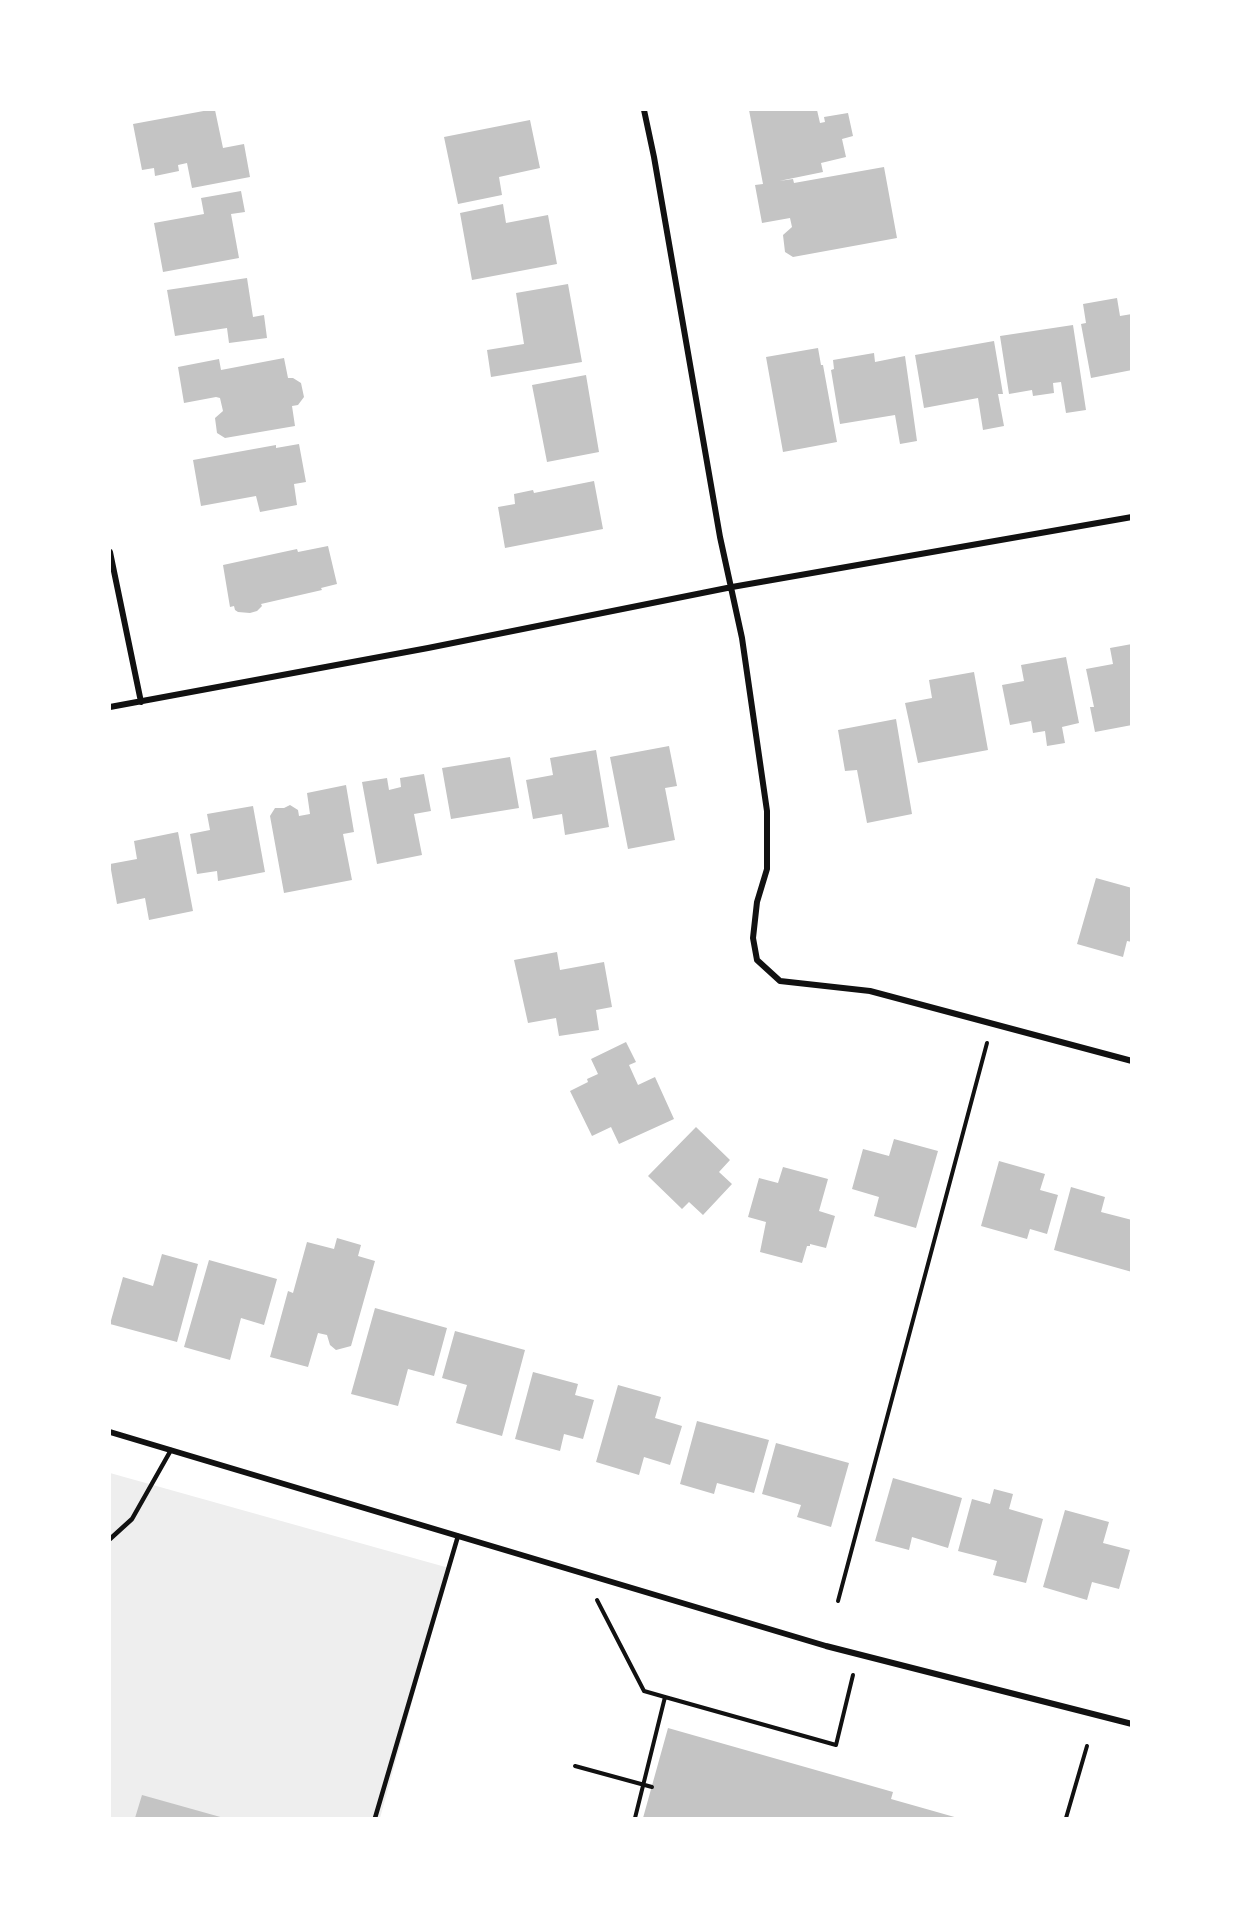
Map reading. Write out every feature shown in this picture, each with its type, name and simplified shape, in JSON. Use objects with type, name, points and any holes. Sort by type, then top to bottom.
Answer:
[{"type":"street","points":[[644,110],[720,537],[732,587],[767,811],[767,869],[757,902],[753,938],[757,960],[780,981],[870,991],[1131,1061]]},
{"type":"street","points":[[110,707],[428,648],[732,587],[1131,517]]},
{"type":"street","points":[[110,552],[141,702]]},
{"type":"street","points":[[110,1432],[859,1654],[1131,1724]]},
{"type":"lane","points":[[110,1539],[132,1519],[171,1450]]},
{"type":"lane","points":[[375,1818],[458,1536]]},
{"type":"path","points":[[838,1601],[992,1023]]},
{"type":"path","points":[[583,1573],[644,1691],[836,1745],[859,1654]]},
{"type":"path","points":[[635,1818],[665,1697]]},
{"type":"path","points":[[1066,1818],[1087,1746]]},
{"type":"path","points":[[575,1766],[652,1787]]},
{"type":"shaded area","points":[[110,1473],[449,1568],[380,1818],[110,1818]]},
{"type":"building","points":[[215,110],[223,148],[244,144],[250,177],[192,188],[187,163],[178,165],[179,171],[155,176],[154,168],[142,170],[133,124]]},
{"type":"building","points":[[749,110],[817,110],[820,123],[825,122],[824,117],[848,113],[853,136],[842,139],[846,157],[821,163],[823,172],[779,181],[793,179],[794,183],[884,167],[897,238],[793,257],[785,252],[783,235],[792,227],[790,218],[762,223],[755,185],[763,184]]},
{"type":"building","points":[[530,120],[540,168],[499,177],[502,195],[458,204],[444,137]]},
{"type":"building","points":[[241,191],[245,212],[231,214],[239,258],[163,272],[154,223],[204,214],[201,198]]},
{"type":"building","points":[[503,204],[506,223],[548,215],[557,264],[472,280],[460,213]]},
{"type":"building","points":[[247,278],[253,317],[264,315],[267,338],[229,343],[227,328],[175,336],[167,290]]},
{"type":"building","points":[[568,284],[582,362],[491,377],[487,350],[524,344],[516,293]]},
{"type":"building","points":[[1117,298],[1120,316],[1132,314],[1132,370],[1091,378],[1081,324],[1086,323],[1083,304]]},
{"type":"building","points":[[1073,325],[1086,410],[1066,413],[1061,382],[1053,383],[1054,393],[1033,396],[1032,390],[1009,394],[1000,336]]},
{"type":"building","points":[[994,341],[1003,394],[998,394],[1004,426],[983,430],[978,398],[924,408],[915,355]]},
{"type":"building","points":[[818,348],[837,442],[783,452],[766,357]]},
{"type":"building","points":[[874,353],[875,362],[905,356],[917,441],[900,444],[895,415],[840,424],[831,370],[834,369],[833,360]]},
{"type":"building","points":[[284,358],[288,378],[301,383],[304,397],[298,405],[292,406],[295,426],[225,438],[217,433],[215,418],[223,411],[220,398],[184,403],[178,367],[219,359],[221,370]]},
{"type":"building","points":[[586,375],[599,452],[547,462],[532,385]]},
{"type":"building","points":[[299,444],[306,482],[294,484],[297,505],[260,512],[256,496],[201,506],[193,460],[276,445],[276,448]]},
{"type":"building","points":[[594,481],[603,529],[505,548],[498,507],[515,504],[514,494],[533,490],[534,493]]},
{"type":"building","points":[[328,546],[337,584],[321,588],[322,590],[261,604],[262,606],[257,611],[250,613],[238,612],[234,606],[230,607],[223,565],[297,549],[298,552]]},
{"type":"building","points":[[1132,644],[1132,725],[1095,732],[1090,707],[1094,707],[1086,669],[1113,664],[1110,648]]},
{"type":"building","points":[[1066,657],[1079,723],[1062,727],[1065,743],[1047,746],[1045,731],[1033,733],[1031,721],[1010,725],[1002,685],[1024,681],[1021,665]]},
{"type":"building","points":[[974,672],[988,750],[918,763],[905,703],[932,698],[929,680]]},
{"type":"building","points":[[896,719],[912,814],[867,823],[857,770],[845,771],[838,730]]},
{"type":"building","points":[[669,746],[677,786],[665,788],[675,840],[628,849],[610,757]]},
{"type":"building","points":[[596,750],[609,827],[565,835],[562,814],[533,819],[526,780],[553,775],[550,758]]},
{"type":"building","points":[[510,757],[519,808],[451,819],[442,768]]},
{"type":"building","points":[[424,774],[431,811],[414,814],[422,855],[377,864],[362,782],[387,778],[389,790],[401,787],[400,778]]},
{"type":"building","points":[[346,785],[354,832],[343,834],[352,880],[284,893],[270,816],[275,808],[290,805],[298,810],[299,816],[310,814],[307,793]]},
{"type":"building","points":[[253,806],[265,872],[218,881],[217,871],[197,874],[190,834],[210,830],[207,814]]},
{"type":"building","points":[[178,832],[193,911],[149,920],[145,898],[117,904],[110,864],[137,859],[134,841]]},
{"type":"building","points":[[1096,878],[1132,888],[1132,942],[1127,941],[1123,957],[1077,944]]},
{"type":"building","points":[[557,952],[560,970],[604,962],[612,1007],[596,1010],[599,1030],[559,1036],[556,1018],[528,1023],[514,960]]},
{"type":"building","points":[[626,1042],[636,1062],[629,1065],[638,1085],[655,1077],[674,1119],[619,1144],[611,1127],[592,1136],[570,1091],[598,1074],[591,1059]]},
{"type":"building","points":[[696,1127],[730,1160],[719,1172],[732,1184],[703,1215],[689,1202],[682,1209],[648,1176]]},
{"type":"building","points":[[894,1139],[938,1151],[916,1228],[874,1216],[879,1197],[852,1189],[863,1149],[889,1156]]},
{"type":"building","points":[[999,1161],[1045,1174],[1040,1190],[1058,1195],[1047,1234],[1030,1229],[1027,1239],[981,1226]]},
{"type":"building","points":[[783,1167],[828,1179],[819,1211],[835,1216],[826,1248],[810,1244],[807,1246],[802,1263],[760,1252],[766,1222],[748,1217],[759,1178],[778,1183]]},
{"type":"building","points":[[1071,1187],[1105,1197],[1101,1212],[1132,1220],[1132,1272],[1054,1250]]},
{"type":"building","points":[[337,1238],[361,1245],[358,1256],[375,1261],[351,1346],[336,1350],[330,1345],[327,1335],[318,1333],[308,1367],[270,1357],[288,1291],[293,1293],[307,1242],[334,1249]]},
{"type":"building","points":[[162,1254],[198,1264],[177,1342],[110,1324],[123,1277],[153,1286]]},
{"type":"building","points":[[209,1260],[277,1279],[264,1325],[241,1318],[230,1360],[184,1347]]},
{"type":"building","points":[[375,1308],[447,1328],[434,1376],[408,1369],[398,1406],[351,1394]]},
{"type":"building","points":[[455,1331],[525,1350],[502,1436],[456,1423],[467,1385],[442,1378]]},
{"type":"building","points":[[533,1372],[578,1384],[575,1395],[594,1400],[583,1439],[564,1434],[560,1451],[515,1439]]},
{"type":"building","points":[[618,1385],[661,1397],[655,1418],[682,1426],[670,1465],[644,1457],[639,1475],[596,1462]]},
{"type":"building","points":[[697,1421],[769,1440],[754,1493],[717,1483],[714,1494],[680,1484]]},
{"type":"building","points":[[776,1443],[849,1463],[831,1527],[797,1517],[801,1505],[762,1494]]},
{"type":"building","points":[[893,1478],[962,1498],[948,1548],[912,1537],[909,1550],[875,1541]]},
{"type":"building","points":[[994,1489],[1013,1494],[1009,1509],[1043,1519],[1026,1583],[993,1575],[997,1561],[958,1551],[972,1499],[990,1504]]},
{"type":"building","points":[[1065,1510],[1109,1522],[1103,1543],[1130,1550],[1119,1589],[1092,1582],[1087,1600],[1043,1587]]},
{"type":"building","points":[[668,1728],[893,1792],[891,1799],[958,1818],[643,1818]]},
{"type":"building","points":[[142,1795],[224,1818],[135,1818]]}]
